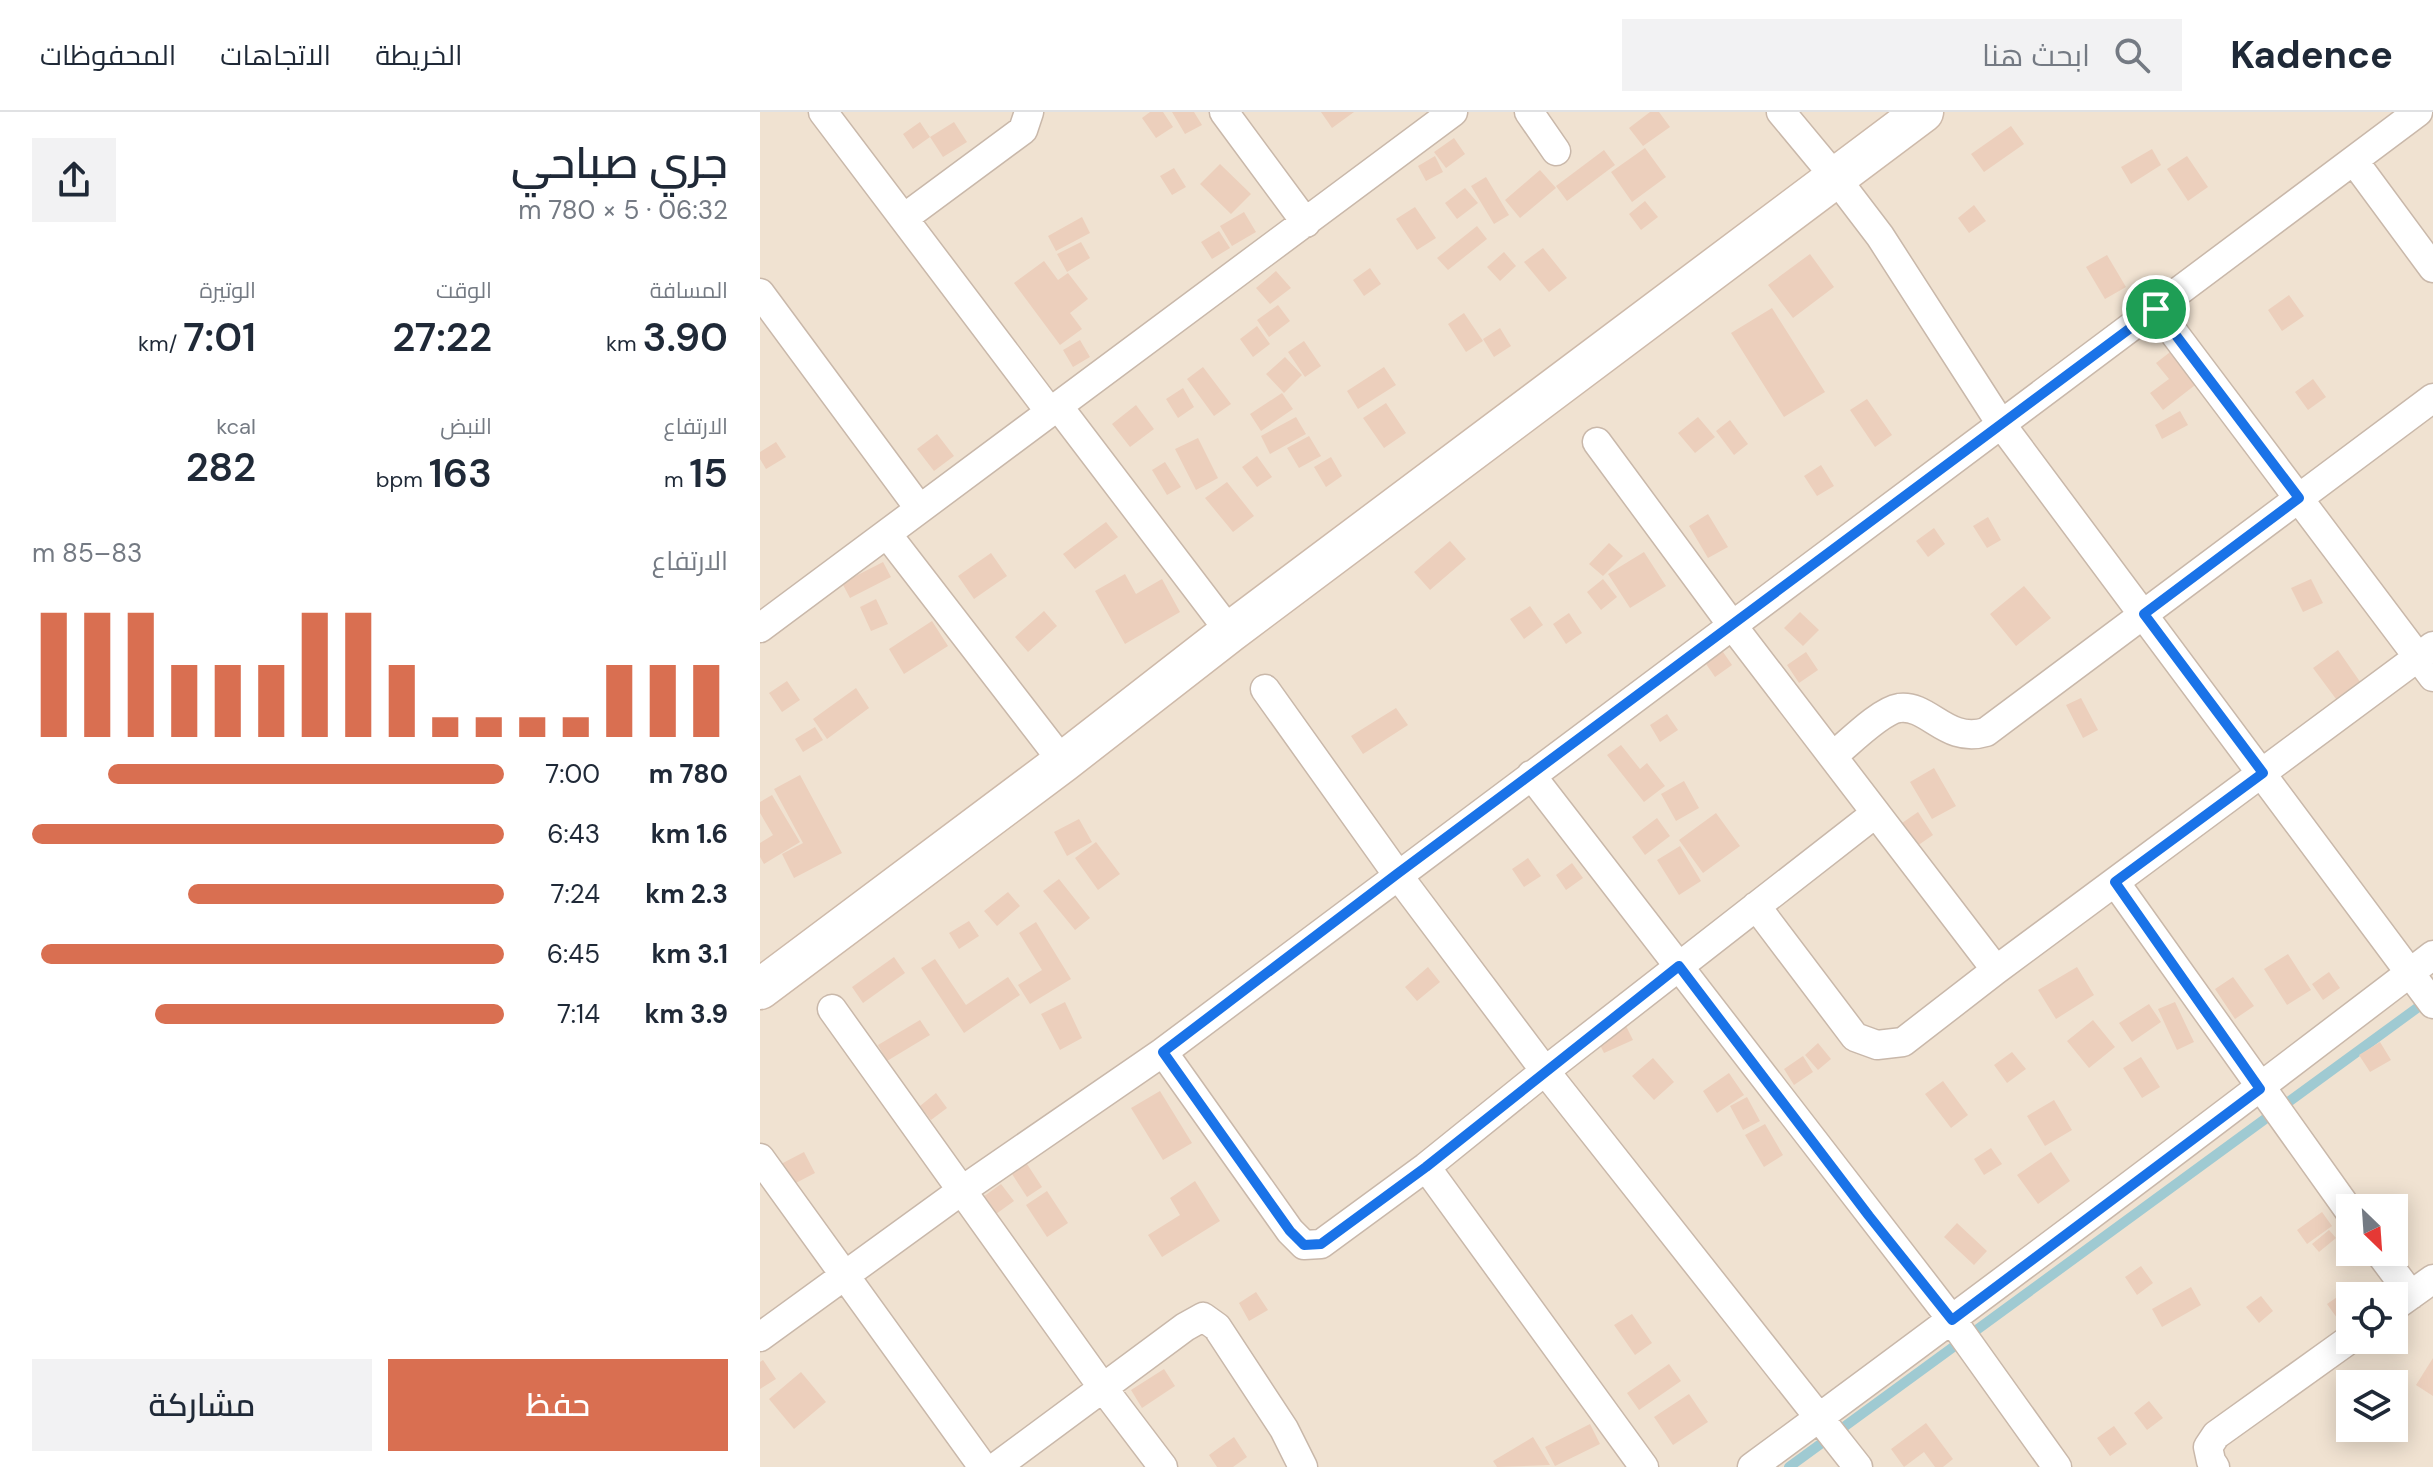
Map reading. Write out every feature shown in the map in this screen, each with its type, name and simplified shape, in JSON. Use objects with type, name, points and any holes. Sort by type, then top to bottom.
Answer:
[{"type":"main road","points":[[760,989],[1923,112]]},
{"type":"street","points":[[823,112],[1230,632]]},
{"type":"street","points":[[904,218],[1023,130],[1029,112]]},
{"type":"street","points":[[1224,112],[1306,223]]},
{"type":"street","points":[[760,628],[1453,112]]},
{"type":"street","points":[[1529,112],[1556,151]]},
{"type":"street","points":[[1781,112],[1835,177],[1913,286],[2001,424],[2433,1004]]},
{"type":"street","points":[[760,1337],[961,1191],[1163,1052],[2418,112]]},
{"type":"street","points":[[2354,161],[2433,268]]},
{"type":"street","points":[[760,293],[919,508]]},
{"type":"street","points":[[1756,906],[1855,1037],[1877,1045],[1903,1042],[2263,773],[2428,660],[2299,498],[2156,309]]},
{"type":"street","points":[[1833,756],[1886,714],[1899,708],[1913,710],[1957,733],[1974,735],[1986,732],[2299,498],[2428,412]]},
{"type":"street","points":[[1597,442],[1732,625],[1996,970]]},
{"type":"street","points":[[887,534],[1063,762]]},
{"type":"street","points":[[1265,689],[1397,874],[1545,1071],[1858,1467]]},
{"type":"street","points":[[1531,775],[1952,1320],[2057,1467]]},
{"type":"street","points":[[1163,1052],[1290,1231],[1304,1245],[1321,1244],[1426,1167],[1876,813]]},
{"type":"street","points":[[2115,882],[2337,1194]]},
{"type":"street","points":[[1752,1467],[2260,1089],[2433,955]]},
{"type":"street","points":[[832,1009],[1163,1467]]},
{"type":"street","points":[[760,1158],[983,1467]]},
{"type":"street","points":[[1426,1167],[1644,1467]]},
{"type":"street","points":[[2390,1266],[2413,1294]]},
{"type":"street","points":[[996,1467],[1185,1327],[1203,1317],[1217,1327],[1284,1429],[1303,1467]]},
{"type":"street","points":[[2215,1467],[2208,1447],[2216,1435],[2336,1349]]},
{"type":"shaded area","points":[[760,112],[2433,112],[2433,1467],[760,1467]]},
{"type":"building","points":[[1150,112],[1163,112],[1173,127],[1156,138],[1142,118]]},
{"type":"building","points":[[1172,112],[1194,112],[1202,125],[1185,134]]},
{"type":"building","points":[[1321,112],[1354,112],[1332,128]]},
{"type":"building","points":[[1650,112],[1659,112],[1670,127],[1643,146],[1629,128]]},
{"type":"building","points":[[920,122],[930,137],[913,149],[903,134]]},
{"type":"building","points":[[954,122],[967,142],[943,157],[930,137]]},
{"type":"building","points":[[2011,126],[2024,144],[1984,172],[1971,154]]},
{"type":"building","points":[[1454,138],[1465,154],[1446,168],[1434,152]]},
{"type":"building","points":[[1645,148],[1666,177],[1632,202],[1611,172]]},
{"type":"building","points":[[2152,149],[2161,165],[2131,184],[2121,167]]},
{"type":"building","points":[[1604,150],[1615,165],[1567,201],[1556,186]]},
{"type":"building","points":[[1435,156],[1443,172],[1426,181],[1418,166]]},
{"type":"building","points":[[2187,156],[2208,187],[2188,201],[2167,169]]},
{"type":"building","points":[[1220,164],[1251,194],[1231,214],[1200,184]]},
{"type":"building","points":[[1174,168],[1186,187],[1172,195],[1160,176]]},
{"type":"building","points":[[1540,170],[1556,188],[1520,218],[1505,200]]},
{"type":"building","points":[[1486,177],[1509,215],[1494,224],[1471,186]]},
{"type":"building","points":[[1465,188],[1478,203],[1457,219],[1445,203]]},
{"type":"building","points":[[1645,201],[1658,217],[1641,230],[1629,214]]},
{"type":"building","points":[[1974,205],[1986,221],[1969,233],[1958,218]]},
{"type":"building","points":[[1415,207],[1436,238],[1417,250],[1396,219]]},
{"type":"building","points":[[1244,212],[1256,232],[1232,246],[1220,226]]},
{"type":"building","points":[[1082,217],[1090,233],[1056,251],[1048,236]]},
{"type":"building","points":[[1477,226],[1487,239],[1448,270],[1437,258]]},
{"type":"building","points":[[1219,231],[1230,248],[1212,259],[1201,242]]},
{"type":"building","points":[[1081,242],[1090,258],[1067,272],[1057,254]]},
{"type":"building","points":[[1543,248],[1567,278],[1549,292],[1524,262]]},
{"type":"building","points":[[1504,252],[1516,266],[1500,281],[1487,267]]},
{"type":"building","points":[[1810,254],[1834,287],[1793,318],[1768,285]]},
{"type":"building","points":[[2107,255],[2126,287],[2105,299],[2086,267]]},
{"type":"building","points":[[1044,261],[1058,280],[1068,273],[1088,299],[1070,313],[1082,329],[1060,345],[1014,283]]},
{"type":"building","points":[[1370,268],[1381,284],[1364,296],[1353,280]]},
{"type":"building","points":[[1276,271],[1291,288],[1270,304],[1256,288]]},
{"type":"building","points":[[2289,295],[2304,316],[2282,331],[2268,310]]},
{"type":"building","points":[[1278,305],[1290,321],[1269,337],[1257,320]]},
{"type":"building","points":[[1772,308],[1825,392],[1784,417],[1731,333]]},
{"type":"building","points":[[1464,313],[1483,341],[1466,352],[1448,324]]},
{"type":"building","points":[[1257,326],[1270,344],[1253,357],[1240,339]]},
{"type":"building","points":[[1500,328],[1511,346],[1494,357],[1483,339]]},
{"type":"building","points":[[1080,340],[1090,357],[1073,367],[1063,350]]},
{"type":"building","points":[[1304,341],[1321,366],[1305,377],[1288,352]]},
{"type":"building","points":[[2174,349],[2199,382],[2163,410],[2150,393],[2169,379],[2156,363]]},
{"type":"building","points":[[1285,357],[1302,375],[1284,393],[1266,374]]},
{"type":"building","points":[[1203,367],[1231,404],[1214,416],[1187,379]]},
{"type":"building","points":[[1384,367],[1396,385],[1358,409],[1347,391]]},
{"type":"building","points":[[2313,379],[2326,397],[2308,410],[2295,392]]},
{"type":"building","points":[[1183,388],[1194,407],[1178,418],[1166,399]]},
{"type":"building","points":[[1282,393],[1293,409],[1261,431],[1250,414]]},
{"type":"building","points":[[1867,399],[1892,435],[1875,447],[1850,410]]},
{"type":"building","points":[[1386,403],[1406,433],[1384,448],[1363,418]]},
{"type":"building","points":[[1136,405],[1154,429],[1130,447],[1112,424]]},
{"type":"building","points":[[2180,411],[2188,425],[2162,439],[2155,425]]},
{"type":"building","points":[[1296,417],[1306,434],[1270,454],[1261,436]]},
{"type":"building","points":[[1698,417],[1715,437],[1695,453],[1678,433]]},
{"type":"building","points":[[1730,420],[1748,444],[1734,455],[1716,431]]},
{"type":"building","points":[[937,434],[954,456],[934,471],[917,449]]},
{"type":"building","points":[[1309,436],[1321,456],[1299,468],[1287,448]]},
{"type":"building","points":[[1198,438],[1218,478],[1196,490],[1175,449]]},
{"type":"building","points":[[776,442],[786,457],[766,469],[760,452]]},
{"type":"building","points":[[1257,456],[1272,477],[1257,487],[1242,467]]},
{"type":"building","points":[[1331,457],[1342,476],[1326,487],[1314,467]]},
{"type":"building","points":[[1165,462],[1181,487],[1167,495],[1152,470]]},
{"type":"building","points":[[1821,465],[1834,486],[1817,496],[1804,476]]},
{"type":"building","points":[[1227,482],[1254,516],[1233,532],[1205,498]]},
{"type":"building","points":[[1708,514],[1728,547],[1708,558],[1689,526]]},
{"type":"building","points":[[1988,517],[2001,540],[1987,548],[1973,526]]},
{"type":"building","points":[[1106,522],[1118,537],[1075,569],[1063,554]]},
{"type":"building","points":[[1934,528],[1945,544],[1928,557],[1916,541]]},
{"type":"building","points":[[1450,541],[1466,559],[1430,590],[1414,572]]},
{"type":"building","points":[[1609,543],[1623,556],[1603,576],[1589,564]]},
{"type":"building","points":[[1644,552],[1666,586],[1630,608],[1608,574]]},
{"type":"building","points":[[991,553],[1007,576],[974,599],[958,576]]},
{"type":"building","points":[[883,562],[891,577],[850,598],[842,583]]},
{"type":"building","points":[[1125,574],[1136,594],[1162,579],[1180,612],[1125,644],[1095,591]]},
{"type":"building","points":[[1603,579],[1617,597],[1601,610],[1587,592]]},
{"type":"building","points":[[2311,579],[2323,603],[2303,612],[2291,588]]},
{"type":"building","points":[[2024,586],[2051,618],[2016,646],[1990,614]]},
{"type":"building","points":[[876,599],[888,624],[871,631],[860,607]]},
{"type":"building","points":[[1530,606],[1543,625],[1524,639],[1510,619]]},
{"type":"building","points":[[1044,611],[1057,626],[1028,652],[1015,637]]},
{"type":"building","points":[[1800,612],[1819,630],[1803,646],[1784,628]]},
{"type":"building","points":[[1569,613],[1582,633],[1566,644],[1553,624]]},
{"type":"building","points":[[932,621],[948,646],[904,674],[889,649]]},
{"type":"building","points":[[1721,649],[1732,665],[1715,677],[1704,661]]},
{"type":"building","points":[[2338,650],[2363,686],[2339,703],[2313,668]]},
{"type":"building","points":[[1806,652],[1818,670],[1799,683],[1787,665]]},
{"type":"building","points":[[787,681],[800,700],[782,712],[769,693]]},
{"type":"building","points":[[856,688],[869,708],[827,739],[813,719]]},
{"type":"building","points":[[2081,698],[2098,730],[2083,738],[2066,705]]},
{"type":"building","points":[[1396,708],[1408,725],[1363,754],[1351,736]]},
{"type":"building","points":[[1667,714],[1678,730],[1660,742],[1650,725]]},
{"type":"building","points":[[815,727],[823,740],[803,752],[795,739]]},
{"type":"building","points":[[1621,745],[1640,769],[1647,763],[1665,786],[1644,802],[1607,755]]},
{"type":"building","points":[[1934,768],[1956,806],[1932,819],[1910,782]]},
{"type":"building","points":[[800,775],[842,853],[794,878],[782,854],[803,843],[774,789]]},
{"type":"building","points":[[1684,781],[1699,808],[1676,821],[1661,794]]},
{"type":"building","points":[[772,795],[800,842],[764,864],[760,857],[760,843],[773,835],[760,813],[760,802]]},
{"type":"building","points":[[1918,812],[1933,835],[1917,846],[1902,823]]},
{"type":"building","points":[[1716,813],[1740,846],[1703,873],[1679,840]]},
{"type":"building","points":[[1657,818],[1670,836],[1645,855],[1632,837]]},
{"type":"building","points":[[1079,819],[1092,842],[1067,856],[1054,832]]},
{"type":"building","points":[[1096,842],[1120,874],[1098,890],[1075,858]]},
{"type":"building","points":[[1680,846],[1701,881],[1679,895],[1657,860]]},
{"type":"building","points":[[1528,858],[1541,876],[1524,887],[1512,869]]},
{"type":"building","points":[[1572,863],[1583,878],[1566,890],[1556,875]]},
{"type":"building","points":[[1059,879],[1090,918],[1075,930],[1043,891]]},
{"type":"building","points":[[1008,892],[1020,906],[997,926],[984,911]]},
{"type":"building","points":[[969,921],[979,936],[959,949],[949,933]]},
{"type":"building","points":[[1036,922],[1071,979],[1030,1004],[1018,985],[1042,970],[1019,933]]},
{"type":"building","points":[[2288,954],[2311,990],[2287,1005],[2264,969]]},
{"type":"building","points":[[894,957],[905,973],[863,1003],[852,987]]},
{"type":"building","points":[[935,959],[966,1005],[1008,977],[1020,995],[964,1033],[921,968]]},
{"type":"building","points":[[1428,967],[1440,982],[1417,1001],[1405,987]]},
{"type":"building","points":[[2077,967],[2094,995],[2056,1019],[2038,990]]},
{"type":"building","points":[[2329,972],[2340,988],[2323,1000],[2312,984]]},
{"type":"building","points":[[2233,977],[2254,1006],[2235,1019],[2215,989]]},
{"type":"building","points":[[1065,1002],[1082,1038],[1060,1050],[1041,1014]]},
{"type":"building","points":[[2175,1002],[2194,1042],[2177,1050],[2158,1009]]},
{"type":"building","points":[[2149,1004],[2161,1022],[2132,1042],[2119,1023]]},
{"type":"building","points":[[920,1020],[930,1035],[887,1061],[878,1045]]},
{"type":"building","points":[[2093,1020],[2115,1047],[2089,1068],[2067,1041]]},
{"type":"building","points":[[1625,1024],[1633,1040],[1604,1053],[1596,1037]]},
{"type":"building","points":[[2380,1042],[2391,1060],[2370,1072],[2359,1055]]},
{"type":"building","points":[[1818,1043],[1831,1059],[1818,1070],[1805,1055]]},
{"type":"building","points":[[2012,1052],[2026,1069],[2007,1083],[1994,1065]]},
{"type":"building","points":[[1803,1056],[1813,1072],[1794,1085],[1784,1069]]},
{"type":"building","points":[[2141,1057],[2160,1087],[2142,1098],[2123,1068]]},
{"type":"building","points":[[1653,1058],[1674,1082],[1654,1100],[1632,1076]]},
{"type":"building","points":[[1729,1073],[1744,1095],[1717,1113],[1703,1091]]},
{"type":"building","points":[[1943,1081],[1968,1115],[1951,1128],[1925,1094]]},
{"type":"building","points":[[1160,1091],[1192,1143],[1163,1160],[1131,1108]]},
{"type":"building","points":[[936,1093],[947,1108],[931,1120],[920,1106]]},
{"type":"building","points":[[1747,1097],[1760,1121],[1743,1130],[1730,1106]]},
{"type":"building","points":[[2054,1100],[2072,1130],[2045,1146],[2027,1116]]},
{"type":"building","points":[[1765,1124],[1783,1155],[1764,1167],[1745,1135]]},
{"type":"building","points":[[1991,1148],[2002,1164],[1984,1175],[1974,1159]]},
{"type":"building","points":[[804,1152],[815,1173],[792,1185],[781,1164]]},
{"type":"building","points":[[2051,1152],[2070,1181],[2038,1204],[2017,1175]]},
{"type":"building","points":[[1027,1164],[1042,1187],[1027,1197],[1012,1174]]},
{"type":"building","points":[[1195,1181],[1220,1221],[1162,1257],[1148,1235],[1180,1215],[1170,1198]]},
{"type":"building","points":[[1001,1184],[1014,1201],[996,1214],[983,1197]]},
{"type":"building","points":[[1047,1191],[1068,1223],[1047,1237],[1026,1205]]},
{"type":"building","points":[[2322,1212],[2332,1226],[2307,1244],[2297,1230]]},
{"type":"building","points":[[1957,1223],[1987,1251],[1974,1265],[1944,1237]]},
{"type":"building","points":[[2329,1230],[2336,1238],[2319,1252],[2312,1244]]},
{"type":"building","points":[[2141,1266],[2153,1283],[2137,1295],[2125,1277]]},
{"type":"building","points":[[2191,1287],[2201,1305],[2162,1327],[2152,1309]]},
{"type":"building","points":[[1256,1292],[1268,1310],[1249,1321],[1239,1303]]},
{"type":"building","points":[[2261,1296],[2273,1311],[2259,1323],[2246,1307]]},
{"type":"building","points":[[2336,1298],[2336,1317],[2327,1304]]},
{"type":"building","points":[[1632,1314],[1652,1343],[1635,1355],[1614,1325]]},
{"type":"building","points":[[2433,1358],[2433,1396],[2416,1385]]},
{"type":"building","points":[[763,1360],[776,1379],[760,1389],[760,1362]]},
{"type":"building","points":[[1669,1364],[1681,1381],[1639,1410],[1627,1393]]},
{"type":"building","points":[[1164,1369],[1175,1386],[1142,1408],[1131,1390]]},
{"type":"building","points":[[801,1372],[826,1402],[794,1429],[769,1399]]},
{"type":"building","points":[[1689,1394],[1708,1422],[1673,1445],[1654,1417]]},
{"type":"building","points":[[2149,1401],[2163,1418],[2147,1430],[2134,1413]]},
{"type":"building","points":[[1926,1423],[1953,1459],[1943,1467],[1935,1467],[1924,1452],[1904,1467],[1891,1449]]},
{"type":"building","points":[[1590,1424],[1600,1444],[1555,1466],[1545,1447]]},
{"type":"building","points":[[2114,1426],[2127,1444],[2110,1456],[2097,1438]]},
{"type":"building","points":[[1234,1437],[1247,1457],[1233,1467],[1217,1467],[1209,1455]]},
{"type":"building","points":[[1533,1437],[1550,1465],[1497,1467],[1493,1461]]},
{"type":"waterway","points":[[1789,1467],[2428,1000]]},
{"type":"route","points":[[2156,309],[2299,498],[2144,614],[2263,773],[2115,882],[2260,1089],[1952,1320],[1679,966],[1426,1167],[1321,1244],[1304,1245],[1290,1231],[1163,1052],[2156,309]]}]
